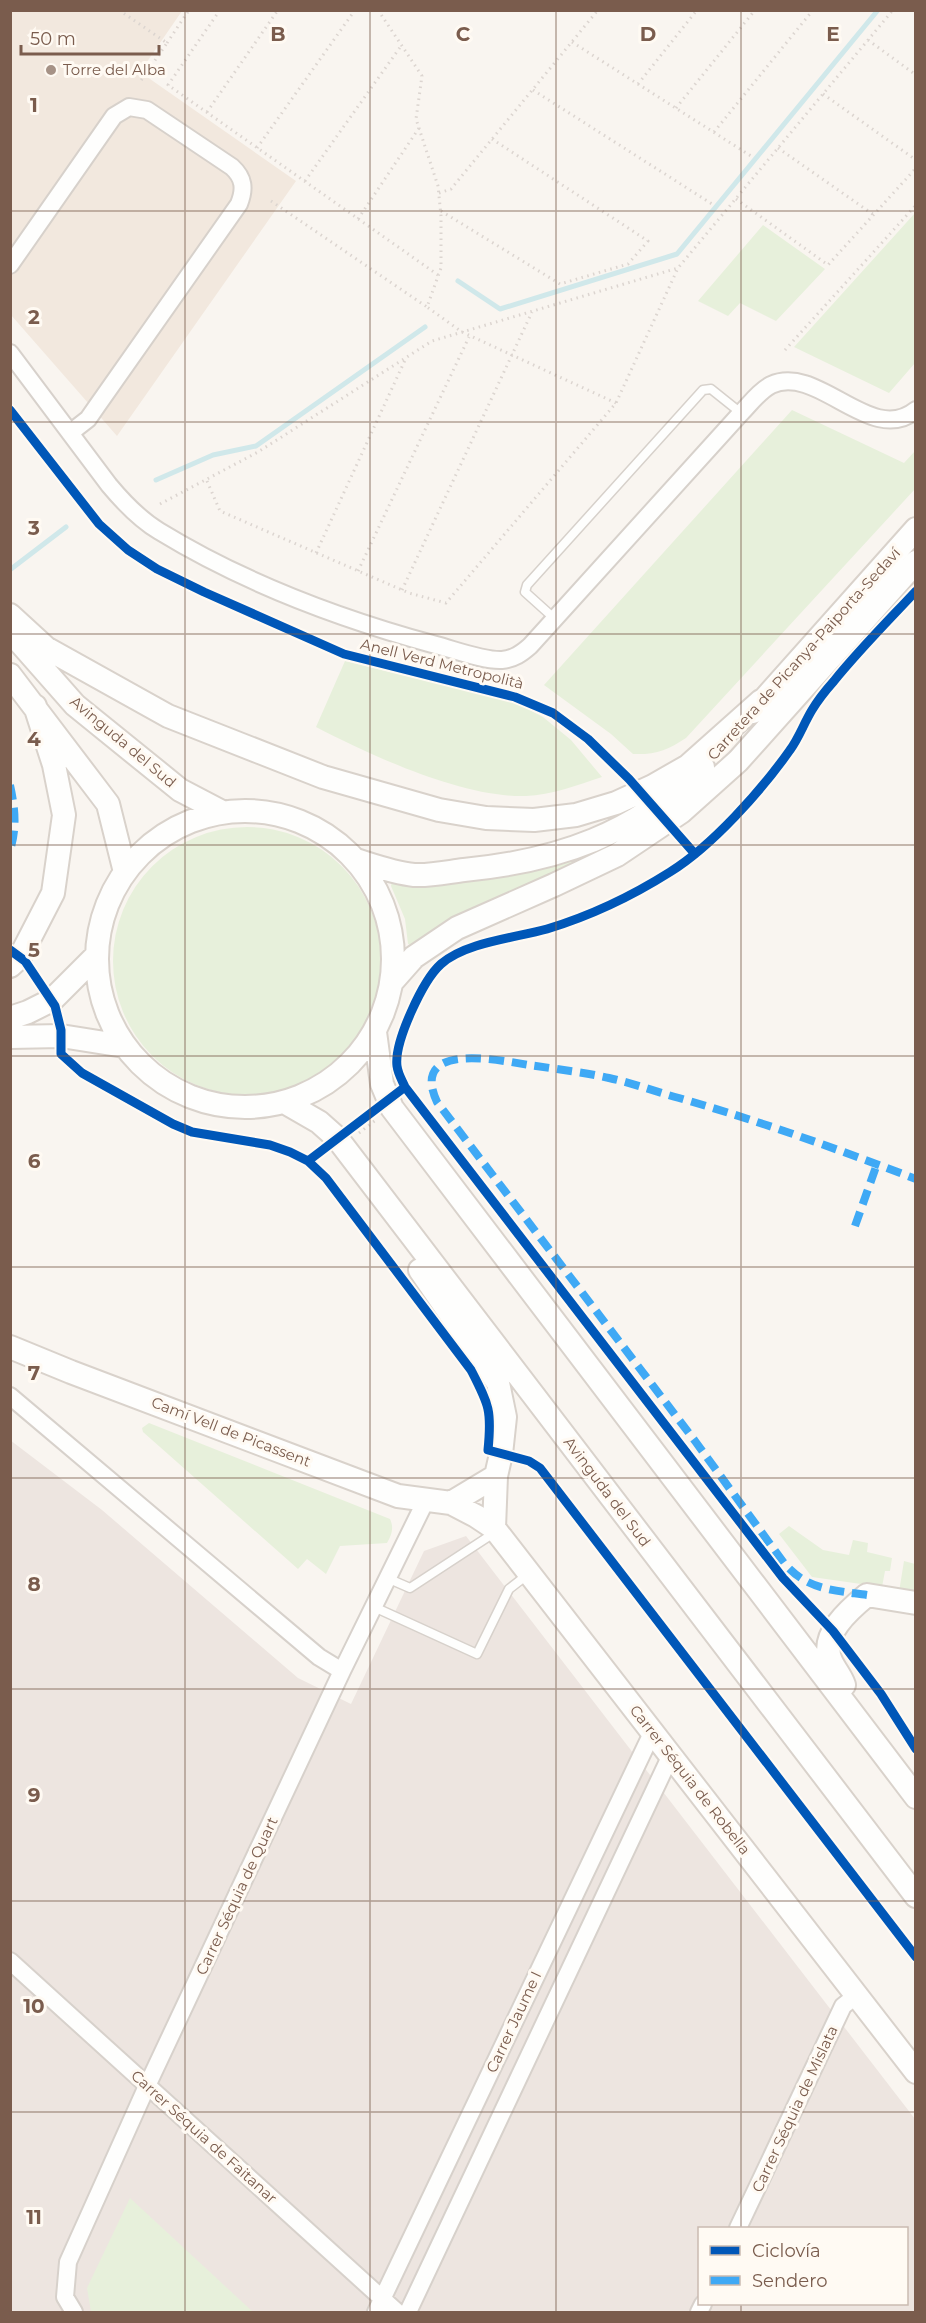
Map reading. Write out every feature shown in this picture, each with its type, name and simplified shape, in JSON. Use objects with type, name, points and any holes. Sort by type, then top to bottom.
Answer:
[{"type":"main road","name":"Carretera de Picanya-Paiporta-Sedaví","points":[[356,860],[384,869],[416,875],[506,866],[536,860],[598,838],[658,806],[685,785],[736,736],[762,701],[915,529]]},
{"type":"main road","name":"Carretera de Picanya-Paiporta-Sedaví","points":[[391,983],[414,957],[457,928],[617,855],[681,812],[738,761],[915,562]]},
{"type":"main road","points":[[10,615],[46,648],[168,716],[322,777],[439,810],[486,818],[534,820],[576,815],[616,803],[688,766],[762,701]]},
{"type":"main road","name":"Avinguda del Sud","points":[[10,631],[75,705],[180,790],[222,812]]},
{"type":"main road","points":[[10,675],[108,804],[125,872]]},
{"type":"main road","points":[[10,966],[20,957],[53,893],[64,815],[54,765],[35,706]]},
{"type":"main road","points":[[222,812],[272,812],[318,829],[356,860],[379,893],[392,932],[391,983],[387,1003],[375,1032],[351,1063],[321,1087],[286,1103],[241,1108],[196,1100],[156,1079],[124,1046],[103,1003],[97,955],[105,911],[125,872],[152,843],[185,823],[222,812]]},
{"type":"main road","points":[[10,1018],[52,1000],[97,955]]},
{"type":"main road","points":[[375,1032],[383,1109],[915,1797]]},
{"type":"main road","points":[[10,1037],[61,1036],[124,1046]]},
{"type":"main road","name":"Avinguda del Sud","points":[[286,1103],[345,1138],[380,1194],[915,1896]]},
{"type":"main road","points":[[380,1194],[406,1250],[498,1383],[505,1417],[496,1476],[495,1530]]},
{"type":"main road","name":"Camí Vell de Picassent","points":[[12,1349],[398,1496],[451,1503]]},
{"type":"main road","points":[[451,1503],[496,1476]]},
{"type":"main road","name":"Carrer Séquia de Robella","points":[[451,1503],[476,1516],[495,1530],[915,2072]]},
{"type":"main road","points":[[852,1713],[841,1675],[830,1660],[828,1647],[833,1630],[846,1613],[867,1595],[915,1603]]},
{"type":"street","points":[[10,265],[114,116],[129,107],[147,110],[239,173],[242,180],[243,193],[239,204],[98,406],[88,419],[70,433]]},
{"type":"street","points":[[10,353],[125,504],[157,530],[231,570],[336,614],[386,631],[495,660],[505,660],[521,654],[768,386],[785,381],[805,384],[879,419],[899,419],[915,410]]},
{"type":"street","points":[[10,1396],[319,1658],[342,1671]]},
{"type":"street","name":"Carrer Séquia de Quart","points":[[74,2313],[65,2297],[68,2262],[147,2086],[342,1671],[426,1500]]},
{"type":"street","name":"Carrer Jaume I","points":[[379,2306],[653,1731]]},
{"type":"street","name":"Carrer Jaume I","points":[[408,2313],[671,1755]]},
{"type":"street","name":"Carrer Séquia de Faitanar","points":[[10,1961],[147,2086],[379,2306],[397,2313]]},
{"type":"street","name":"Carrer Séquia de Mislata","points":[[739,2227],[843,2006],[857,1995]]},
{"type":"lane","points":[[555,619],[525,592],[527,585],[703,390],[711,389],[741,413]]},
{"type":"lane","points":[[387,1578],[410,1588],[495,1530]]},
{"type":"lane","points":[[374,1607],[477,1654],[508,1589],[529,1573]]},
{"type":"path","points":[[119,10],[167,43]]},
{"type":"path","points":[[140,82],[189,10]]},
{"type":"path","points":[[220,10],[168,85],[438,275]]},
{"type":"path","points":[[207,112],[278,10]]},
{"type":"path","points":[[257,148],[355,10]]},
{"type":"path","points":[[378,10],[422,76],[416,118],[439,193],[441,211],[441,268],[427,307]]},
{"type":"path","points":[[439,193],[451,189],[598,10]]},
{"type":"path","points":[[638,84],[697,10]]},
{"type":"path","points":[[676,108],[755,10]]},
{"type":"path","points":[[714,132],[813,10]]},
{"type":"path","points":[[207,481],[220,511],[402,590],[446,603],[616,403],[678,268],[892,10]]},
{"type":"path","points":[[868,40],[915,75]]},
{"type":"path","points":[[572,42],[751,156]]},
{"type":"path","points":[[305,181],[402,46]]},
{"type":"path","points":[[533,90],[712,204]]},
{"type":"path","points":[[823,94],[915,160]]},
{"type":"path","points":[[358,219],[419,127]]},
{"type":"path","points":[[441,211],[560,284],[627,264],[648,241],[492,139]]},
{"type":"path","points":[[778,148],[874,215]]},
{"type":"path","points":[[735,199],[828,265],[915,168]]},
{"type":"path","points":[[271,201],[462,332],[616,403]]},
{"type":"path","points":[[785,350],[915,205]]},
{"type":"path","points":[[160,504],[258,452],[432,341],[678,268]]},
{"type":"path","points":[[402,590],[533,311]]},
{"type":"path","points":[[358,571],[469,336]]},
{"type":"path","points":[[316,552],[406,358]]},
{"type":"path","points":[[345,1138],[383,1109]]},
{"type":"path","points":[[345,1138],[383,1109]]},
{"type":"shaded area","points":[[10,11],[182,11],[140,72],[296,181],[117,436],[11,315]]},
{"type":"shaded area","points":[[10,1440],[102,1510],[298,1678],[351,1704],[424,1551],[466,1536],[915,2119],[915,2312],[11,2312]]},
{"type":"green space","points":[[915,213],[915,363],[889,393],[794,347]]},
{"type":"green space","points":[[763,225],[825,269],[776,321],[740,303],[728,316],[698,301]]},
{"type":"green space","points":[[792,410],[904,463],[915,451],[915,489],[686,738],[661,751],[633,754],[611,734],[544,685]]},
{"type":"green space","points":[[345,661],[516,703],[543,717],[571,740],[602,777],[545,794],[501,795],[447,783],[390,762],[316,727]]},
{"type":"green space","points":[[234,827],[260,827],[286,832],[310,842],[342,866],[359,886],[376,922],[381,961],[376,1000],[359,1036],[342,1056],[322,1073],[286,1090],[260,1095],[234,1095],[208,1090],[184,1080],[162,1065],[143,1046],[128,1024],[118,1000],[113,974],[113,948],[118,922],[128,898],[143,876],[162,857],[184,842],[208,832]]},
{"type":"green space","points":[[635,831],[615,844],[413,946],[408,944],[405,919],[391,886],[392,881],[473,879],[514,874],[574,858]]},
{"type":"green space","points":[[149,1423],[390,1519],[392,1528],[389,1540],[387,1543],[340,1546],[326,1574],[307,1559],[298,1569],[143,1432],[142,1428]]},
{"type":"green space","points":[[789,1526],[823,1550],[849,1555],[853,1540],[868,1543],[867,1552],[892,1558],[890,1571],[885,1571],[882,1587],[812,1577],[779,1534]]},
{"type":"green space","points":[[904,1561],[915,1564],[915,1596],[899,1592]]},
{"type":"green space","points":[[130,2198],[253,2312],[91,2312],[87,2288]]},
{"type":"waterway","points":[[458,281],[500,309],[677,254],[878,10]]},
{"type":"waterway","points":[[156,480],[213,455],[256,446],[425,327]]},
{"type":"waterway","points":[[11,569],[66,527]]},
{"type":"marked path","points":[[10,785],[14,818],[14,834],[10,850]]},
{"type":"marked path","points":[[867,1595],[832,1590],[811,1584],[784,1563],[695,1441],[437,1102],[432,1083],[435,1070],[446,1062],[461,1059],[498,1060],[579,1072],[627,1082],[739,1116],[916,1179]]},
{"type":"marked path","points":[[855,1226],[877,1164]]},
{"type":"cycle path","name":"Anell Verd Metropolità","points":[[10,410],[99,524],[128,550],[157,569],[344,654],[515,697],[553,713],[588,739],[629,779],[695,854]]},
{"type":"cycle path","points":[[916,591],[825,691],[778,766],[719,833],[670,872],[595,912],[547,929],[477,946],[451,957],[434,972],[418,997],[405,1027],[397,1055],[397,1066],[405,1087],[783,1578],[833,1631],[881,1694],[916,1749]]},
{"type":"cycle path","points":[[10,950],[25,961],[55,1006],[61,1030],[61,1054],[82,1073],[173,1124],[192,1132],[270,1145],[290,1152],[308,1161],[326,1178],[471,1370],[488,1408],[490,1426],[488,1450],[529,1461],[540,1468],[916,1957]]},
{"type":"cycle path","points":[[308,1161],[405,1087]]},
{"type":"place","name":"Torre del Alba","points":[[51,70]]}]
